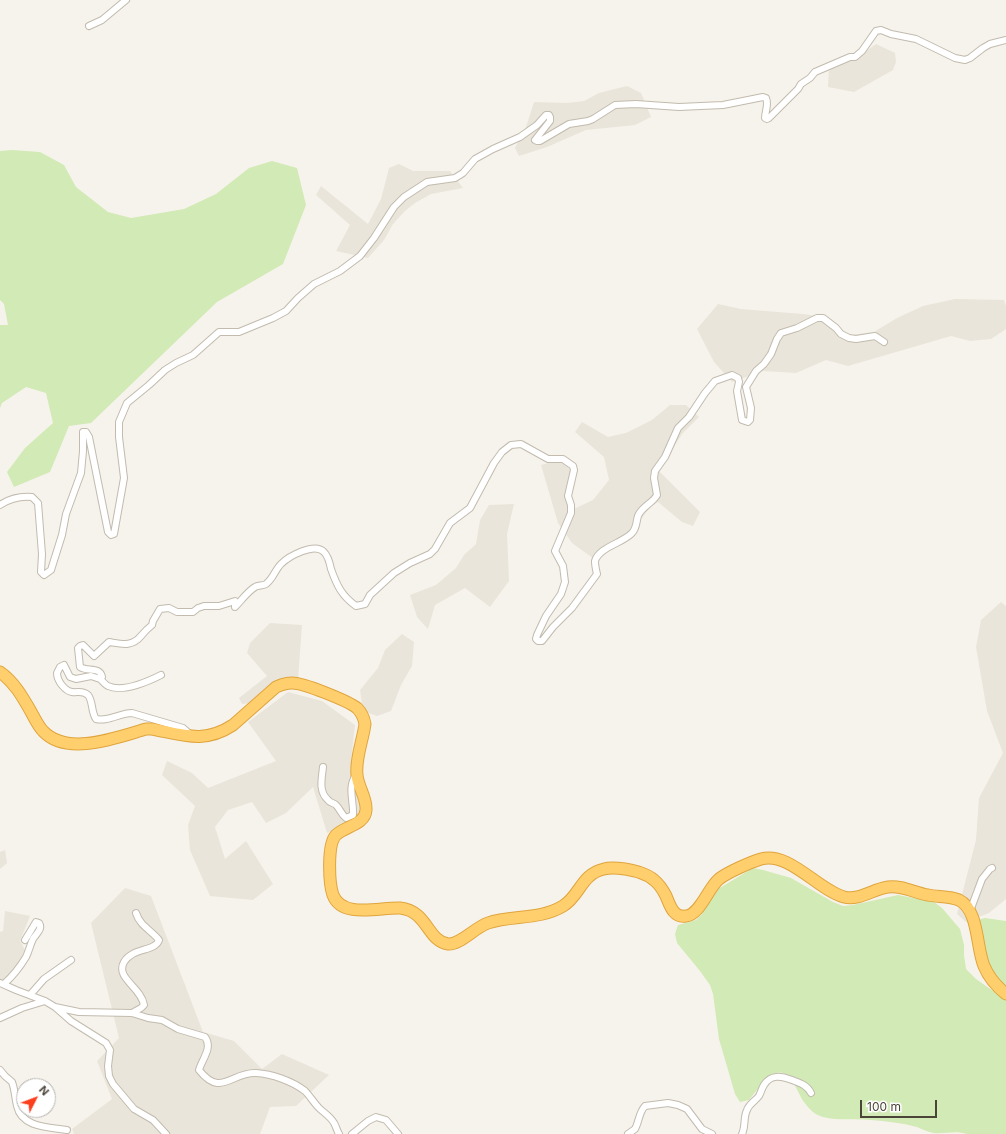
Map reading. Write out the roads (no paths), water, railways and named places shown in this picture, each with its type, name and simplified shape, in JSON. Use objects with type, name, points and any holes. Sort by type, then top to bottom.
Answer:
[{"type":"highway","points":[[0,672],[13,682],[43,731],[58,741],[70,744],[83,744],[102,741],[146,729],[194,737],[207,737],[225,730],[276,687],[282,684],[298,683],[353,706],[363,716],[366,724],[356,774],[366,808],[361,820],[338,833],[334,837],[331,844],[330,882],[332,894],[335,900],[343,907],[348,909],[400,908],[411,911],[423,921],[435,937],[441,942],[455,944],[470,932],[496,920],[532,917],[563,906],[574,896],[586,879],[594,873],[604,869],[614,868],[633,870],[650,877],[666,894],[671,908],[683,917],[689,916],[698,910],[710,887],[721,878],[761,859],[770,858],[786,863],[839,896],[849,898],[855,897],[885,887],[894,886],[927,895],[957,899],[970,911],[983,965],[996,986],[1006,994]]},
{"type":"street","points":[[89,26],[102,20],[126,0]]},
{"type":"street","points":[[0,505],[24,496],[32,497],[38,503],[42,554],[41,572],[44,575],[51,570],[62,535],[66,514],[81,474],[83,451],[82,432],[86,432],[89,436],[108,532],[111,535],[114,534],[124,478],[119,437],[119,422],[127,403],[149,386],[165,370],[192,355],[219,332],[239,332],[286,311],[314,284],[340,271],[360,256],[374,238],[394,207],[404,197],[427,182],[455,178],[463,173],[475,159],[520,137],[537,125],[546,115],[550,117],[550,121],[535,140],[536,141],[540,141],[569,124],[588,121],[615,105],[625,104],[679,107],[723,105],[763,97],[766,98],[768,102],[765,114],[766,119],[769,118],[798,89],[800,84],[810,78],[815,72],[850,57],[855,57],[862,51],[876,31],[881,30],[891,34],[916,39],[955,58],[965,60],[990,44],[1006,40]]},
{"type":"street","points":[[100,679],[102,677],[102,673],[98,670],[84,669],[80,667],[78,648],[80,646],[83,645],[94,656],[109,642],[124,645],[133,644],[145,630],[152,625],[160,609],[169,608],[177,612],[193,612],[204,606],[219,606],[235,601],[235,607],[257,586],[265,585],[280,564],[295,554],[312,548],[320,548],[325,553],[337,586],[348,600],[356,606],[365,604],[370,595],[394,573],[410,563],[430,554],[435,549],[450,523],[470,508],[494,463],[502,452],[511,445],[521,444],[548,459],[563,459],[572,466],[574,470],[568,496],[571,505],[571,513],[555,551],[563,566],[565,582],[562,594],[548,612],[537,635],[536,639],[538,641],[542,641],[553,626],[572,608],[597,574],[595,561],[611,545],[623,540],[632,533],[636,526],[638,515],[654,500],[657,495],[654,478],[655,471],[665,457],[678,428],[689,417],[715,381],[732,375],[738,378],[739,382],[737,392],[742,420],[748,422],[750,420],[751,408],[746,387],[756,371],[764,364],[771,354],[781,333],[797,328],[817,318],[823,318],[841,334],[849,338],[856,339],[875,336],[884,342]]},
{"type":"street","points":[[161,676],[138,686],[117,688],[107,686],[100,679],[91,676],[76,679],[70,677],[64,665],[60,667],[57,674],[65,689],[72,692],[81,691],[87,695],[90,699],[93,716],[96,719],[102,720],[126,713],[132,713],[183,728],[194,737]]},
{"type":"street","points":[[323,767],[321,782],[323,794],[328,801],[336,805],[346,818],[353,815],[351,793],[353,779],[356,774]]},
{"type":"street","points":[[970,911],[982,879],[992,868]]},
{"type":"street","points":[[132,1013],[144,1005],[143,998],[123,975],[122,969],[124,962],[129,956],[139,950],[151,948],[158,944],[159,940],[155,934],[138,921],[136,913]]},
{"type":"street","points":[[2,984],[12,977],[26,957],[33,939],[40,929],[41,926],[39,923],[36,922],[34,924],[25,940]]},
{"type":"street","points":[[30,995],[44,979],[71,960]]},
{"type":"street","points":[[2,984],[45,1001],[55,1007],[71,1021],[106,1043],[110,1050],[108,1066],[109,1076],[113,1084],[134,1109],[153,1120],[166,1134]]},
{"type":"street","points":[[0,1018],[22,1008],[45,1001]]},
{"type":"street","points":[[55,1007],[79,1012],[105,1014],[132,1013],[148,1018],[162,1020],[178,1029],[205,1037],[208,1044],[206,1055],[199,1070],[212,1082],[223,1083],[244,1074],[255,1073],[267,1074],[292,1083],[305,1092],[334,1123],[339,1134]]},
{"type":"street","points":[[0,1070],[2,1074],[12,1082],[17,1107],[21,1115],[28,1122],[67,1130]]},
{"type":"street","points":[[742,1134],[744,1130],[746,1110],[760,1094],[764,1084],[770,1078],[776,1076],[784,1077],[809,1088],[811,1093]]},
{"type":"street","points":[[628,1134],[636,1130],[645,1106],[668,1103],[687,1109],[702,1129],[712,1134]]},
{"type":"street","points":[[352,1134],[368,1121],[376,1117],[386,1120],[398,1134]]}]
